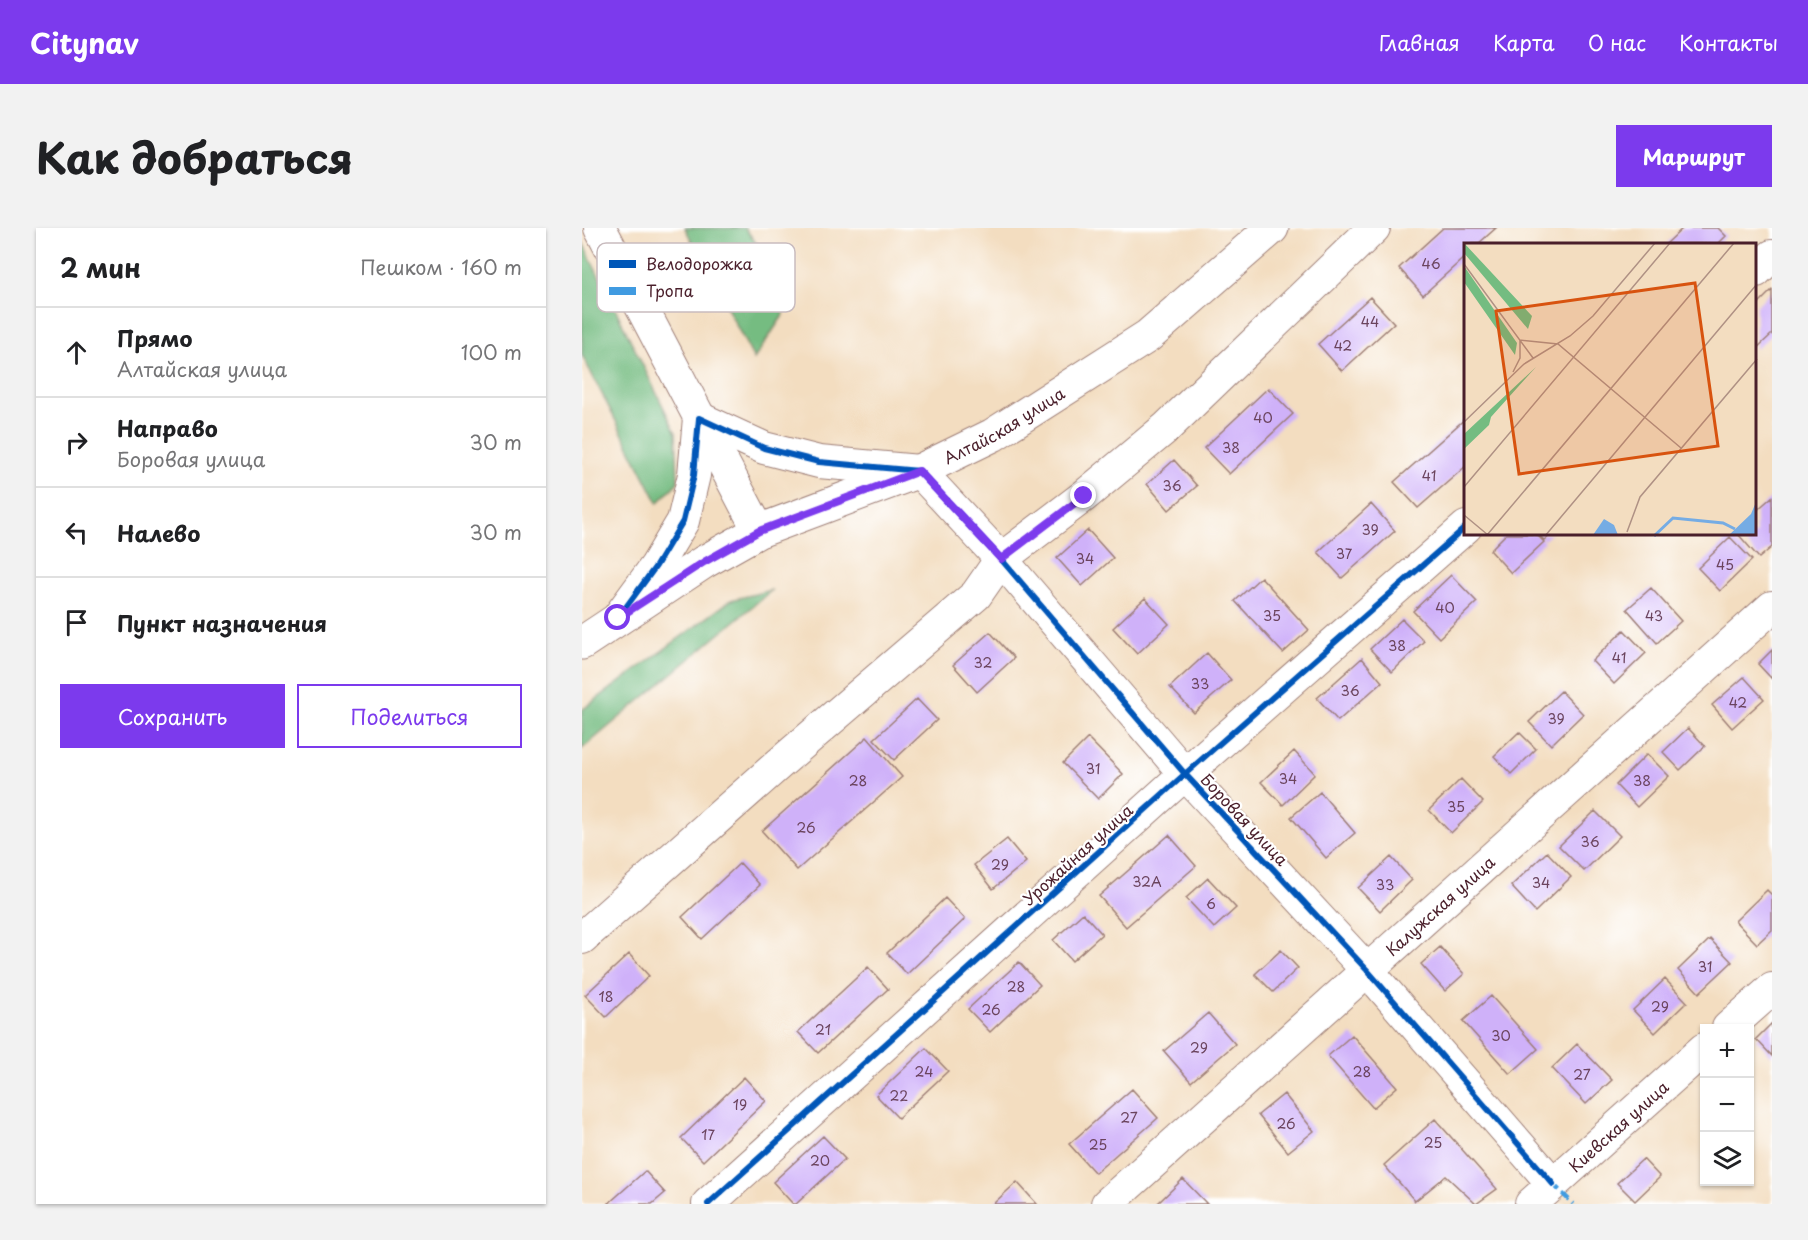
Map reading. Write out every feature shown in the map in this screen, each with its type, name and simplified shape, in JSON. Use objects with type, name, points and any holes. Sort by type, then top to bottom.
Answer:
[{"type":"main road","name":"Алтайская улица","points":[[582,643],[704,562],[759,531],[919,471],[993,435],[1148,336],[1272,228]]},
{"type":"street","points":[[600,228],[608,243]]},
{"type":"street","points":[[582,938],[780,763],[976,595],[1001,559],[1084,496],[1167,427],[1374,228]]},
{"type":"street","points":[[1757,269],[1772,256]]},
{"type":"street","points":[[644,312],[759,531]]},
{"type":"street","points":[[699,418],[764,448],[819,462],[919,471]]},
{"type":"street","points":[[618,618],[656,566],[683,521],[694,475],[699,418]]},
{"type":"street","name":"Боровая улица","points":[[919,471],[1001,559],[1185,774],[1367,970],[1542,1194]]},
{"type":"street","name":"Урожайная улица","points":[[708,1204],[1185,774],[1464,529]]},
{"type":"street","name":"Калужская улица","points":[[1107,1204],[1772,607]]},
{"type":"street","points":[[1734,1024],[1772,989]]},
{"type":"street","name":"Киевская улица","points":[[1542,1194],[1700,1053]]},
{"type":"green space","points":[[685,228],[745,228],[756,243],[693,243]]},
{"type":"green space","points":[[582,241],[597,272],[597,312],[617,312],[676,433],[678,482],[658,503],[582,355]]},
{"type":"green space","points":[[729,312],[784,312],[784,314],[754,359]]},
{"type":"green space","points":[[772,590],[582,749],[582,710],[731,600]]},
{"type":"building","points":[[1443,228],[1496,228],[1479,243],[1464,243],[1464,258],[1423,295],[1399,268]]},
{"type":"building","points":[[1683,228],[1718,228],[1726,236],[1719,243],[1667,243]]},
{"type":"building","points":[[1772,290],[1772,334],[1757,348],[1757,305]]},
{"type":"building","points":[[1370,297],[1394,323],[1342,371],[1318,344]]},
{"type":"building","points":[[1268,388],[1293,414],[1229,474],[1204,448]]},
{"type":"building","points":[[1464,420],[1464,468],[1418,508],[1394,482]]},
{"type":"building","points":[[1174,460],[1197,486],[1169,510],[1147,484]]},
{"type":"building","points":[[1772,497],[1772,547],[1759,558],[1740,536],[1757,536],[1757,510]]},
{"type":"building","points":[[1371,504],[1395,531],[1342,578],[1318,552]]},
{"type":"building","points":[[1088,530],[1113,558],[1082,586],[1057,558]]},
{"type":"building","points":[[1504,536],[1538,536],[1544,542],[1511,573],[1490,550]]},
{"type":"building","points":[[1730,537],[1752,560],[1720,591],[1698,568]]},
{"type":"building","points":[[1451,575],[1477,602],[1439,638],[1413,611]]},
{"type":"building","points":[[1261,577],[1309,630],[1283,653],[1235,601]]},
{"type":"building","points":[[1651,588],[1681,621],[1657,643],[1627,609]]},
{"type":"building","points":[[1145,598],[1169,624],[1137,654],[1113,628]]},
{"type":"building","points":[[1402,619],[1424,641],[1392,672],[1370,649]]},
{"type":"building","points":[[1624,630],[1646,653],[1614,684],[1592,661]]},
{"type":"building","points":[[990,632],[1014,658],[977,692],[953,665]]},
{"type":"building","points":[[1772,650],[1772,679],[1758,664]]},
{"type":"building","points":[[1207,653],[1231,680],[1194,713],[1170,687]]},
{"type":"building","points":[[1362,658],[1382,682],[1338,721],[1317,698]]},
{"type":"building","points":[[1744,677],[1764,699],[1732,728],[1712,705]]},
{"type":"building","points":[[1561,691],[1583,714],[1551,745],[1529,722]]},
{"type":"building","points":[[917,699],[937,720],[894,760],[874,739]]},
{"type":"building","points":[[1688,728],[1705,746],[1680,770],[1663,752]]},
{"type":"building","points":[[1519,732],[1536,749],[1511,774],[1494,756]]},
{"type":"building","points":[[867,737],[902,777],[797,870],[762,831]]},
{"type":"building","points":[[1088,738],[1123,774],[1098,799],[1063,763]]},
{"type":"building","points":[[1294,751],[1315,774],[1283,805],[1261,782]]},
{"type":"building","points":[[1647,754],[1669,776],[1637,807],[1616,785]]},
{"type":"building","points":[[1461,779],[1483,802],[1451,833],[1429,810]]},
{"type":"building","points":[[1320,792],[1355,833],[1326,858],[1291,817]]},
{"type":"building","points":[[1595,811],[1620,836],[1584,871],[1559,846]]},
{"type":"building","points":[[1169,835],[1196,866],[1126,927],[1099,896]]},
{"type":"building","points":[[1007,839],[1026,862],[993,889],[974,865]]},
{"type":"building","points":[[1547,852],[1571,877],[1535,912],[1511,886]]},
{"type":"building","points":[[1391,857],[1412,880],[1380,911],[1358,888]]},
{"type":"building","points":[[740,863],[760,885],[702,939],[682,917]]},
{"type":"building","points":[[1208,878],[1236,908],[1214,928],[1186,898]]},
{"type":"building","points":[[1767,890],[1772,895],[1772,930],[1757,944],[1735,921]]},
{"type":"building","points":[[945,898],[965,919],[907,974],[887,953]]},
{"type":"building","points":[[1083,913],[1102,934],[1072,961],[1053,940]]},
{"type":"building","points":[[1710,939],[1732,962],[1699,993],[1678,970]]},
{"type":"building","points":[[1440,947],[1464,974],[1445,991],[1421,964]]},
{"type":"building","points":[[1281,950],[1298,968],[1273,992],[1255,974]]},
{"type":"building","points":[[629,954],[649,976],[606,1017],[585,995]]},
{"type":"building","points":[[1019,962],[1040,985],[990,1032],[968,1009]]},
{"type":"building","points":[[868,967],[888,989],[818,1053],[798,1032]]},
{"type":"building","points":[[1665,979],[1687,1002],[1655,1033],[1633,1010]]},
{"type":"building","points":[[1491,996],[1538,1049],[1510,1074],[1463,1021]]},
{"type":"building","points":[[1208,1013],[1235,1044],[1191,1082],[1164,1051]]},
{"type":"building","points":[[1772,1023],[1772,1056],[1756,1039]]},
{"type":"building","points":[[1352,1035],[1397,1087],[1373,1108],[1328,1056]]},
{"type":"building","points":[[1577,1044],[1612,1080],[1586,1104],[1552,1068]]},
{"type":"building","points":[[926,1048],[948,1071],[898,1118],[876,1095]]},
{"type":"building","points":[[744,1077],[766,1101],[703,1161],[681,1138]]},
{"type":"building","points":[[1132,1089],[1158,1118],[1095,1173],[1069,1144]]},
{"type":"building","points":[[1284,1094],[1314,1131],[1288,1152],[1258,1115]]},
{"type":"building","points":[[1435,1119],[1497,1189],[1476,1204],[1446,1176],[1415,1201],[1384,1165]]},
{"type":"building","points":[[823,1136],[845,1159],[796,1204],[793,1204],[773,1182]]},
{"type":"building","points":[[1643,1159],[1660,1177],[1635,1201],[1617,1183]]},
{"type":"building","points":[[645,1171],[665,1193],[652,1204],[608,1204]]},
{"type":"building","points":[[1183,1179],[1207,1204],[1157,1204]]},
{"type":"building","points":[[1017,1182],[1037,1204],[993,1204]]},
{"type":"marked path","points":[[1553,1184],[1573,1204]]},
{"type":"cycle path","points":[[618,618],[656,566],[683,521],[694,475],[699,418],[764,448],[819,462],[919,471],[1001,559],[1185,774],[1367,970],[1553,1184]]},
{"type":"cycle path","points":[[708,1204],[1185,774],[1464,529]]},
{"type":"route","points":[[618,618],[704,562],[759,531],[919,471],[1001,559],[1084,496]]}]
